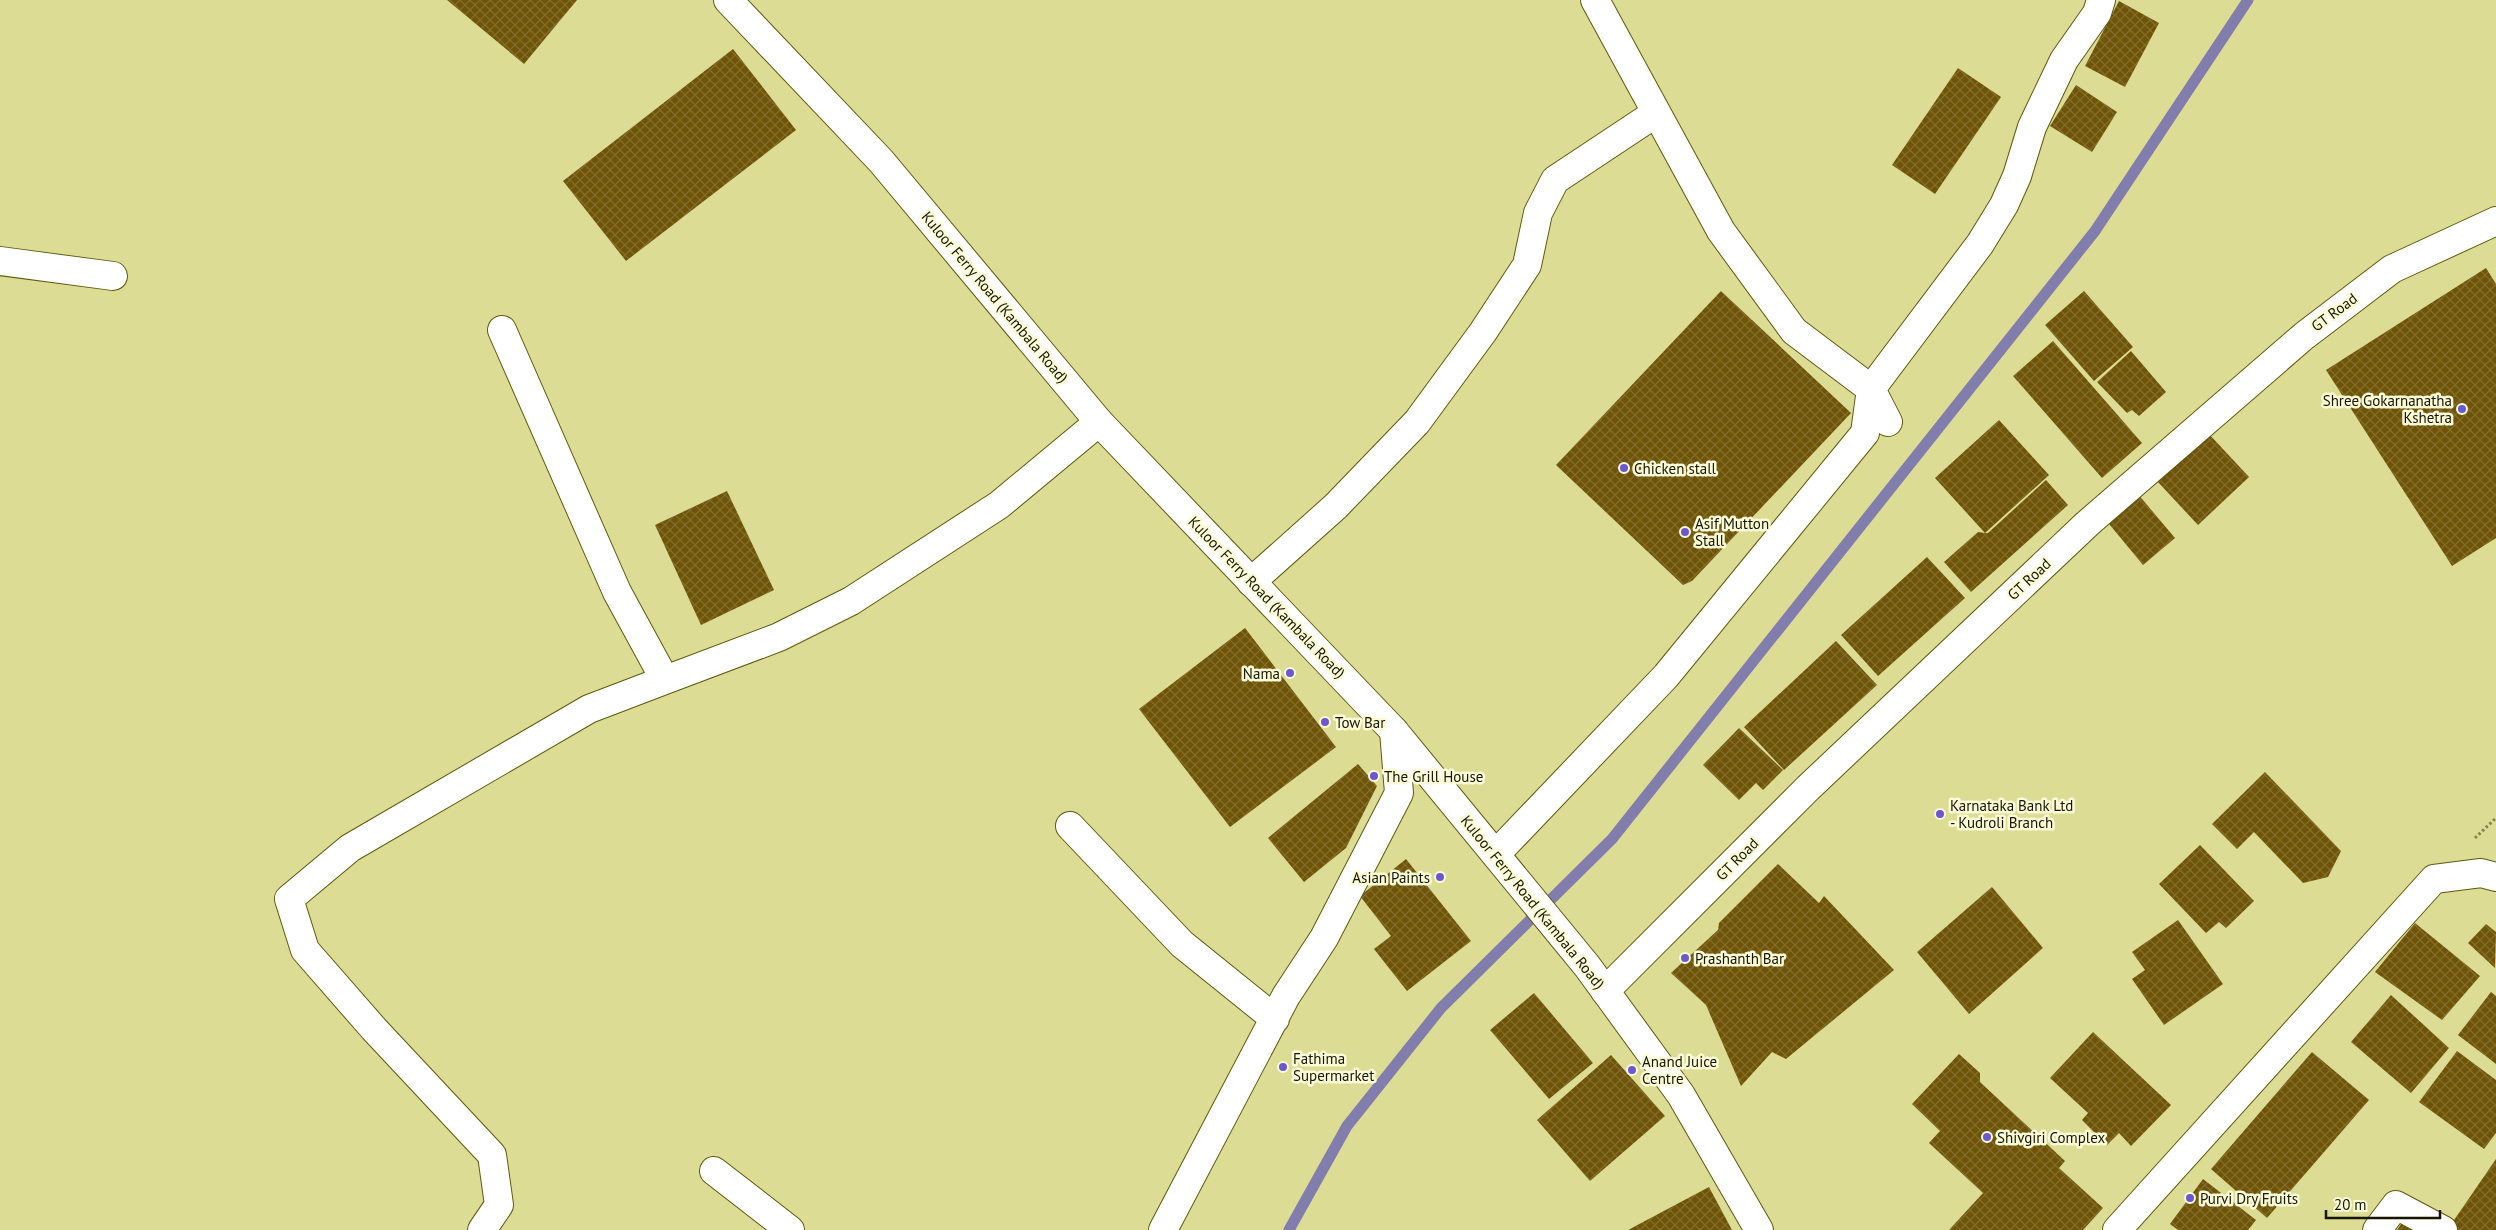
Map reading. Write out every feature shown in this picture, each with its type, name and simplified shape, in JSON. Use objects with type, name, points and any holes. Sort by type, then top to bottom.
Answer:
[{"type":"street","name":"Kuloor Ferry Road (Kambala Road)","points":[[728,0],[881,161],[1099,422],[1394,731],[1587,966],[1681,1095],[1759,1230]]},
{"type":"street","points":[[1595,0],[1721,231],[1794,331],[1871,389],[1888,422]]},
{"type":"street","points":[[1496,854],[1666,676],[1809,503],[1864,432],[1871,389],[1980,244],[2004,205],[2017,176],[2032,127],[2064,60],[2097,12],[2101,0]]},
{"type":"street","points":[[1252,582],[1336,506],[1417,422],[1483,332],[1527,265],[1538,213],[1555,180],[1656,113]]},
{"type":"street","name":"GT Road","points":[[1605,991],[1808,788],[2087,524],[2304,336],[2392,269],[2496,221]]},
{"type":"street","points":[[0,261],[113,276]]},
{"type":"street","points":[[502,330],[617,592],[665,680]]},
{"type":"street","points":[[482,1230],[499,1205],[492,1154],[374,1029],[305,950],[289,899],[350,848],[589,709],[779,637],[851,601],[998,505],[1099,422]]},
{"type":"street","points":[[1163,1230],[1286,996],[1324,938],[1399,793],[1394,731]]},
{"type":"street","points":[[1070,826],[1182,944],[1275,1019]]},
{"type":"street","points":[[2117,1230],[2434,879],[2481,873],[2496,877]]},
{"type":"street","points":[[714,1171],[790,1230]]},
{"type":"street","points":[[2377,1230],[2396,1204],[2443,1230]]},
{"type":"building","points":[[447,0],[577,0],[524,64]]},
{"type":"building","points":[[2119,1],[2159,23],[2125,87],[2085,66]]},
{"type":"building","points":[[733,49],[796,130],[626,261],[563,181]]},
{"type":"building","points":[[1958,68],[2001,97],[1935,194],[1892,165]]},
{"type":"building","points":[[2076,85],[2117,112],[2092,152],[2050,126]]},
{"type":"building","points":[[2486,268],[2496,284],[2496,538],[2452,566],[2326,370]]},
{"type":"building","points":[[1721,291],[1851,413],[1692,581],[1683,585],[1556,465]]},
{"type":"building","points":[[2084,291],[2133,347],[2094,381],[2045,325]]},
{"type":"building","points":[[2053,341],[2142,443],[2102,478],[2013,376]]},
{"type":"building","points":[[2131,351],[2166,392],[2139,416],[2132,410],[2127,413],[2097,382]]},
{"type":"building","points":[[1999,420],[2049,475],[1985,533],[1935,478]]},
{"type":"building","points":[[2208,433],[2249,477],[2198,525],[2157,481]]},
{"type":"building","points":[[2046,480],[2068,505],[1971,592],[1944,562],[1978,532],[1988,533]]},
{"type":"building","points":[[727,491],[774,590],[701,625],[655,525]]},
{"type":"building","points":[[2137,493],[2175,538],[2143,565],[2105,519]]},
{"type":"building","points":[[1927,557],[1965,598],[1878,676],[1841,635]]},
{"type":"building","points":[[1245,628],[1336,747],[1230,827],[1139,709]]},
{"type":"building","points":[[1836,641],[1877,685],[1784,770],[1744,727]]},
{"type":"building","points":[[1739,728],[1783,770],[1763,790],[1756,783],[1739,800],[1703,765]]},
{"type":"building","points":[[1358,764],[1377,786],[1346,848],[1304,882],[1268,838]]},
{"type":"building","points":[[2265,772],[2341,851],[2328,877],[2303,883],[2254,832],[2237,849],[2212,824]]},
{"type":"building","points":[[2200,845],[2254,901],[2226,928],[2219,922],[2206,933],[2159,884]]},
{"type":"building","points":[[1406,859],[1471,941],[1407,991],[1374,949],[1391,936],[1360,896]]},
{"type":"building","points":[[1778,864],[1819,903],[1824,896],[1894,970],[1786,1059],[1772,1052],[1741,1086],[1706,1005],[1671,973],[1718,930],[1719,923]]},
{"type":"building","points":[[1992,887],[2043,948],[1969,1014],[1917,952]]},
{"type":"building","points":[[2178,920],[2223,984],[2164,1025],[2132,979],[2145,970],[2132,952]]},
{"type":"building","points":[[2415,923],[2480,976],[2442,1020],[2375,972]]},
{"type":"building","points":[[2486,924],[2496,932],[2495,968],[2468,943]]},
{"type":"building","points":[[2491,992],[2496,996],[2496,1064],[2458,1035]]},
{"type":"building","points":[[1534,993],[1593,1063],[1549,1099],[1490,1030]]},
{"type":"building","points":[[2391,995],[2449,1048],[2411,1093],[2351,1042]]},
{"type":"building","points":[[2093,1032],[2171,1105],[2131,1146],[2119,1133],[2107,1145],[2082,1120],[2088,1113],[2050,1078]]},
{"type":"building","points":[[2457,1051],[2496,1080],[2496,1133],[2484,1149],[2419,1102]]},
{"type":"building","points":[[2312,1052],[2369,1100],[2267,1218],[2211,1169]]},
{"type":"building","name":"Shivgiri Complex","points":[[1959,1054],[1980,1073],[1980,1082],[2065,1161],[2059,1168],[2103,1208],[2083,1230],[1949,1230],[1983,1193],[1929,1143],[1940,1131],[1912,1104]]},
{"type":"building","points":[[1611,1055],[1665,1116],[1590,1181],[1537,1120]]},
{"type":"building","points":[[2496,1159],[2496,1230],[2456,1230],[2450,1226]]},
{"type":"building","points":[[2203,1179],[2256,1220],[2248,1230],[2178,1230],[2170,1224]]},
{"type":"building","points":[[1709,1187],[1732,1230],[1628,1230]]},
{"type":"building","points":[[2407,1216],[2428,1230],[2397,1230]]},
{"type":"waterway","points":[[1289,1230],[1347,1126],[1441,1008],[1612,839],[2095,231],[2248,0]]},
{"type":"place","name":"Shree Gokarnanatha Kshetra","points":[[2462,409]]},
{"type":"place","name":"Chicken stall","points":[[1624,468]]},
{"type":"place","name":"Asif Mutton Stall","points":[[1685,532]]},
{"type":"place","name":"Nama","points":[[1290,673]]},
{"type":"place","name":"Tow Bar","points":[[1325,722]]},
{"type":"place","name":"The Grill House","points":[[1374,776]]},
{"type":"place","name":"Karnataka Bank Ltd - Kudroli Branch","points":[[1940,814]]},
{"type":"place","name":"Asian Paints","points":[[1440,877]]},
{"type":"place","name":"Prashanth Bar","points":[[1685,958]]},
{"type":"place","name":"Fathima Supermarket","points":[[1283,1067]]},
{"type":"place","name":"Anand Juice Centre","points":[[1632,1070]]},
{"type":"place","name":"Shivgiri Complex","points":[[1987,1137]]},
{"type":"place","name":"Purvi Dry Fruits","points":[[2190,1198]]}]
